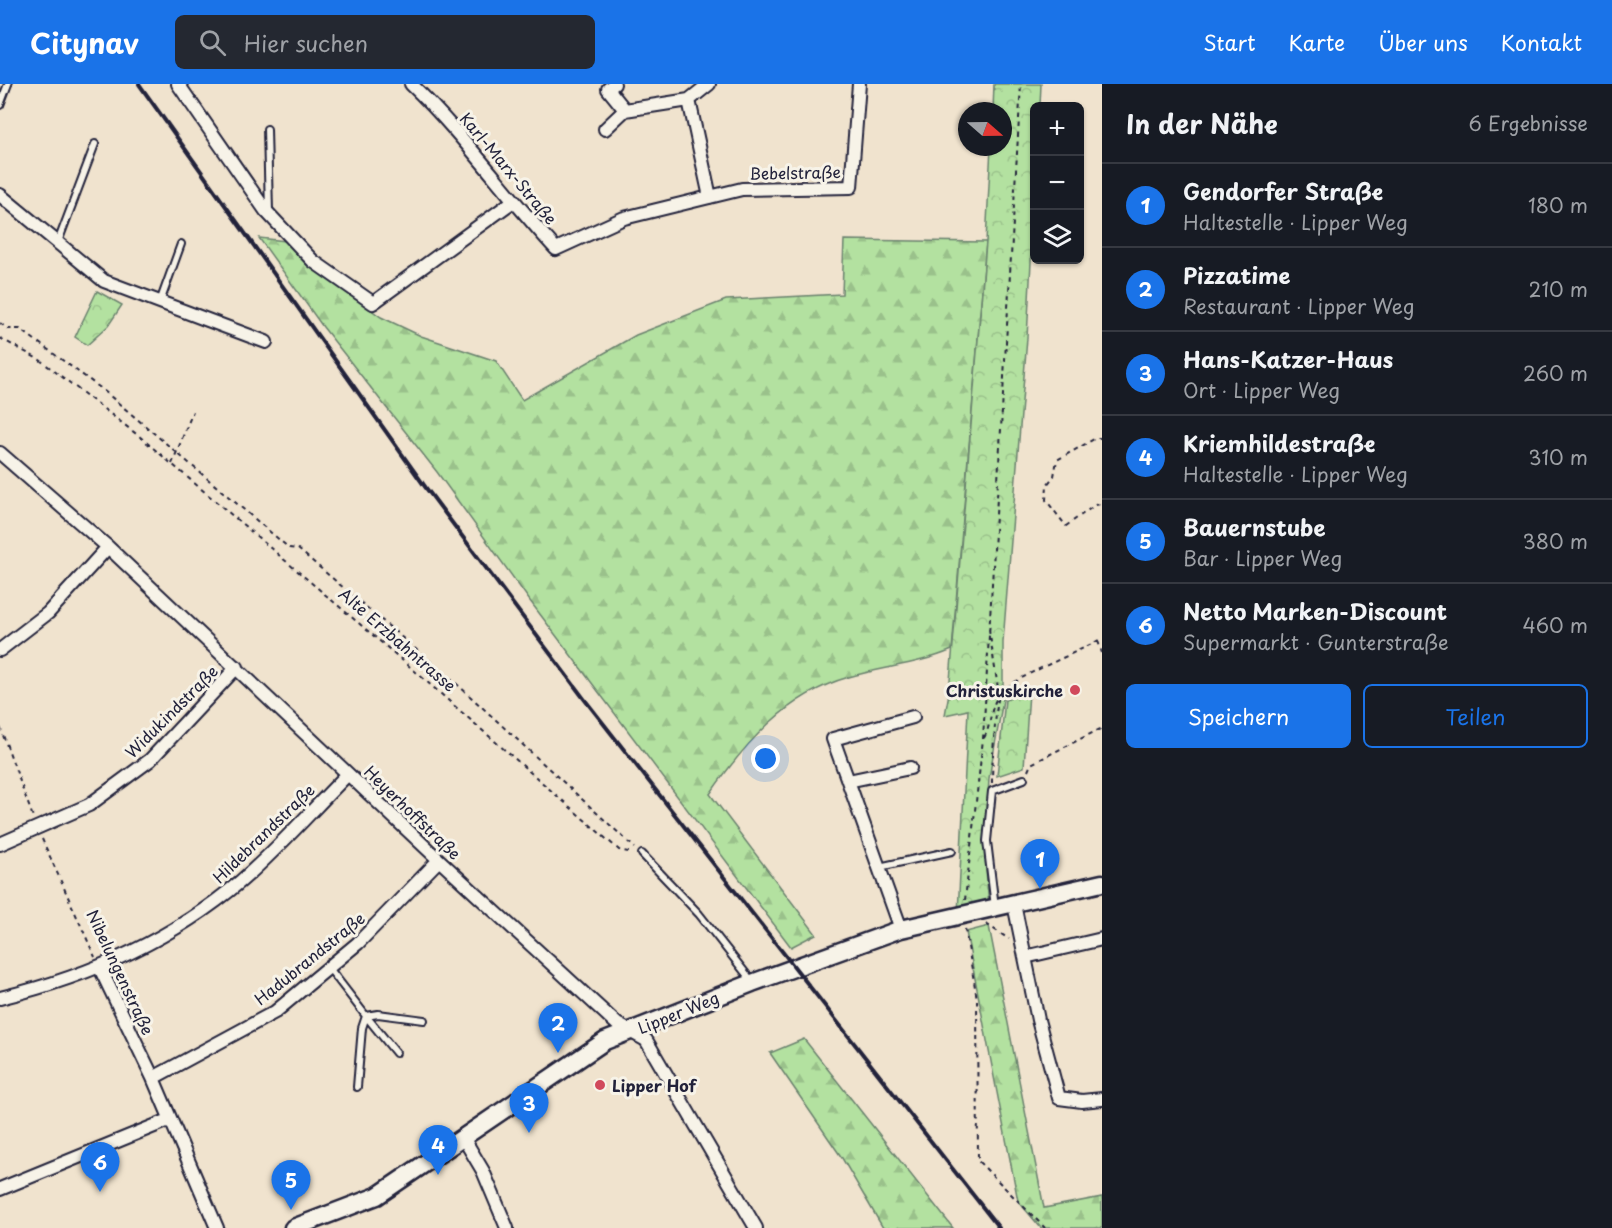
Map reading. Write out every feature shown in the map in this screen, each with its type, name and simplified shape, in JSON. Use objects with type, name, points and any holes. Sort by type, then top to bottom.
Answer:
[{"type":"street","points":[[178,84],[270,214],[313,261],[372,303],[512,202]]},
{"type":"street","name":"Karl-Marx-Straße","points":[[411,84],[442,113],[512,202],[556,249]]},
{"type":"street","points":[[614,84],[608,89],[625,110]]},
{"type":"street","points":[[605,129],[625,110],[690,100],[709,84]]},
{"type":"street","name":"Bebelstraße","points":[[556,249],[624,218],[742,189],[851,187],[860,84]]},
{"type":"street","points":[[690,100],[710,197]]},
{"type":"street","points":[[0,195],[104,281],[266,342]]},
{"type":"street","name":"Heyerhoffstraße","points":[[0,453],[108,547],[439,860],[617,1024],[642,1036],[650,1044],[756,1228]]},
{"type":"street","points":[[0,650],[48,613],[108,547]]},
{"type":"street","name":"Widukindstraße","points":[[0,844],[89,805],[150,760],[237,667]]},
{"type":"street","points":[[902,929],[833,739],[913,717]]},
{"type":"street","points":[[848,781],[910,768]]},
{"type":"street","name":"Hildebrandstraße","points":[[0,998],[41,988],[100,968],[174,928],[242,880],[348,774]]},
{"type":"street","name":"Hadubrandstraße","points":[[153,1078],[275,1012],[358,943],[439,860]]},
{"type":"street","name":"Lipper Weg","points":[[293,1228],[377,1196],[605,1041],[752,983],[902,929],[1102,883]]},
{"type":"street","points":[[1014,904],[1038,1020],[1059,1098],[1082,1101],[1102,1099]]},
{"type":"street","points":[[1025,954],[1102,939]]},
{"type":"street","name":"Nibelungenstraße","points":[[100,968],[153,1078],[217,1228]]},
{"type":"street","points":[[0,1189],[169,1120]]},
{"type":"street","points":[[464,1139],[483,1171],[507,1228]]},
{"type":"lane","points":[[0,105],[8,84]]},
{"type":"lane","points":[[267,129],[270,214]]},
{"type":"lane","points":[[58,243],[95,144]]},
{"type":"lane","points":[[160,302],[182,244]]},
{"type":"lane","points":[[995,908],[987,841],[992,791],[1024,779]]},
{"type":"lane","points":[[879,867],[952,851]]},
{"type":"lane","points":[[642,854],[699,914],[752,983]]},
{"type":"lane","points":[[328,968],[396,1053]]},
{"type":"lane","points":[[366,1016],[378,1014],[424,1020]]},
{"type":"lane","points":[[357,1088],[362,1028],[366,1016]]},
{"type":"path","points":[[1021,84],[983,739],[967,914],[977,999],[978,1161],[1045,1228]]},
{"type":"path","points":[[0,323],[8,329],[20,329],[103,390],[289,548],[297,549],[450,679],[642,854]]},
{"type":"path","name":"Alte Erzbahntrasse","points":[[0,338],[40,360],[139,435],[409,666],[619,850],[642,854]]},
{"type":"path","points":[[172,464],[193,411]]},
{"type":"path","points":[[1102,438],[1096,438],[1057,460],[1054,476],[1047,485],[1046,500],[1066,526],[1095,505],[1102,504]]},
{"type":"path","points":[[988,623],[999,695],[992,791]]},
{"type":"path","points":[[983,739],[989,729],[993,703],[1009,684],[1085,650],[1102,638]]},
{"type":"path","points":[[1098,641],[1102,653]]},
{"type":"path","name":"Nibelungenstraße","points":[[0,727],[38,829],[100,968]]},
{"type":"path","points":[[1024,779],[1031,764],[1102,728]]},
{"type":"path","points":[[967,914],[1025,954]]},
{"type":"green space","points":[[994,84],[1041,84],[1040,102],[1030,102],[1031,264],[1003,642],[1003,700],[989,778],[985,857],[989,906],[958,914],[968,710],[945,715],[949,693],[986,242],[991,156],[1012,156],[1012,102],[993,102]]},
{"type":"green space","points":[[259,238],[286,241],[314,268],[381,317],[421,336],[496,361],[522,400],[636,335],[726,300],[842,294],[844,240],[986,242],[952,650],[927,659],[849,677],[806,695],[787,708],[753,739],[710,794],[816,934],[791,947],[530,601],[437,472],[323,327]]},
{"type":"green space","points":[[97,291],[122,305],[108,326],[87,345],[75,337]]},
{"type":"green space","points":[[1029,692],[1024,767],[997,776],[1005,700]]},
{"type":"green space","points":[[989,926],[1044,1208],[1102,1197],[1102,1228],[1041,1228],[1018,1201],[966,932]]},
{"type":"green space","points":[[804,1039],[953,1228],[883,1228],[842,1158],[770,1053]]},
{"type":"railway","points":[[139,84],[426,488],[585,700],[999,1228]]},
{"type":"place","name":"Christuskirche","points":[[1075,690]]},
{"type":"place","name":"Gendorfer Straße","points":[[1040,889]]},
{"type":"place","name":"Pizzatime","points":[[558,1053]]},
{"type":"place","name":"Lipper Hof","points":[[600,1085]]},
{"type":"place","name":"Hans-Katzer-Haus","points":[[529,1133]]},
{"type":"place","name":"Kriemhildestraße","points":[[438,1175]]},
{"type":"place","name":"Netto Marken-Discount","points":[[100,1192]]},
{"type":"place","name":"Bauernstube","points":[[291,1210]]}]
